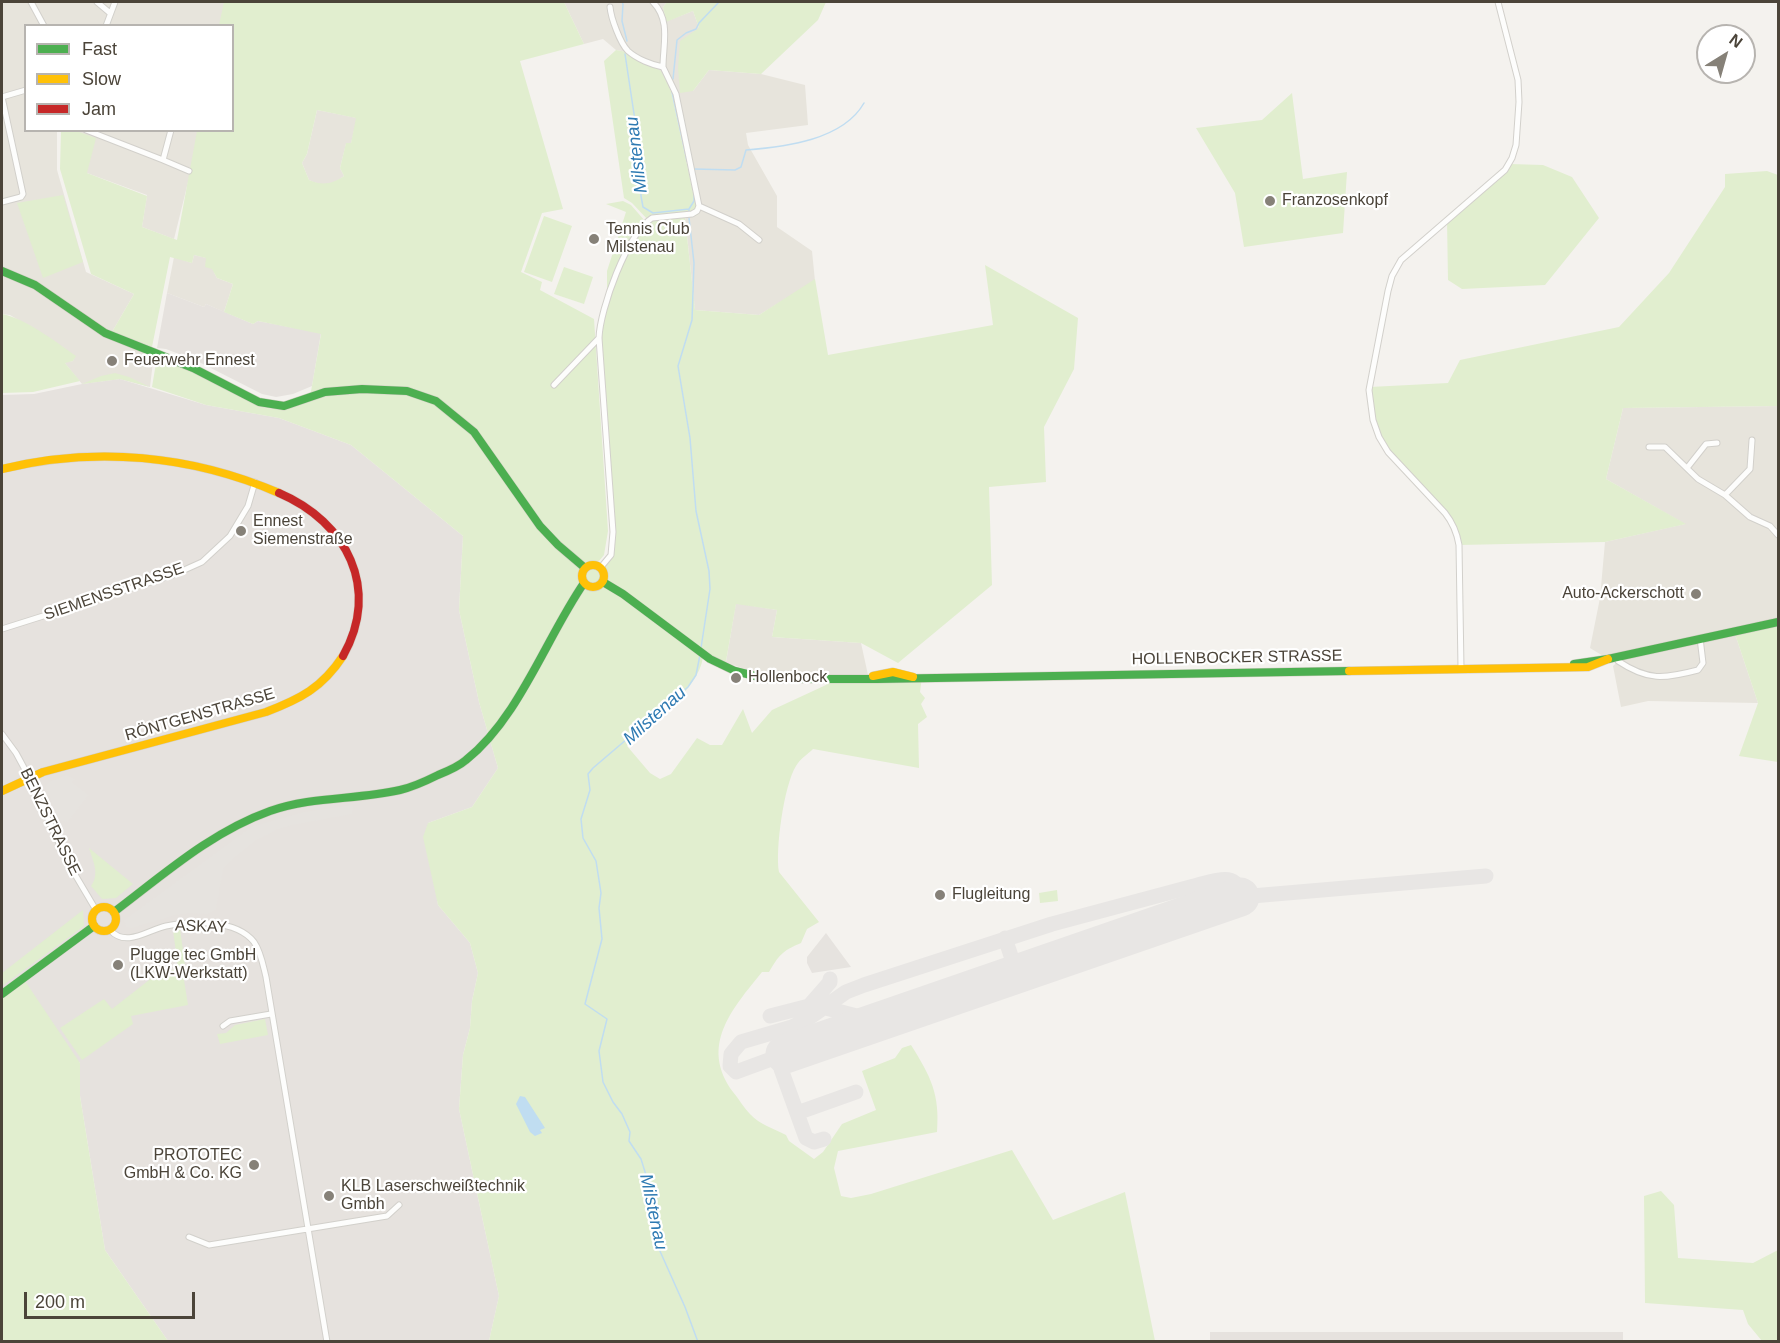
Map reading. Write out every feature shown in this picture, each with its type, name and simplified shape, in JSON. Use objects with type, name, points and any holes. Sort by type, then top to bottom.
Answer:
[{"type":"main road","points":[[2,271],[35,285],[105,333],[194,368],[259,402],[284,406],[325,392],[362,389],[407,391],[436,401],[474,432],[540,526],[585,568]]},
{"type":"main road","name":"RÖNTGENSTRASSE","points":[[2,468],[82,456],[127,456],[177,460],[255,482],[283,493],[328,522],[346,545],[355,568],[359,591],[358,616],[352,640],[338,663],[320,685],[299,699],[266,712],[43,771],[2,792]]},
{"type":"main road","points":[[114,912],[235,826],[271,811],[302,802],[401,790],[431,779],[466,761],[503,720],[561,616],[584,583],[582,575],[585,568],[592,564],[601,567],[605,574],[603,582],[593,587],[584,583]]},
{"type":"main road","name":"HOLLENBOCKER STRASSE","points":[[603,582],[623,594],[700,652],[735,671],[767,679],[1560,666],[1608,659],[1779,622]]},
{"type":"main road","points":[[106,907],[114,912],[116,922],[110,930],[100,931],[93,926],[92,916],[96,910],[106,907]]},
{"type":"main road","points":[[2,994],[93,926]]},
{"type":"street","points":[[31,2],[43,24]]},
{"type":"street","points":[[97,2],[110,13]]},
{"type":"street","points":[[107,24],[116,2]]},
{"type":"street","points":[[653,2],[665,24],[663,67],[676,94],[699,206]]},
{"type":"street","points":[[1461,668],[1458,536],[1454,525],[1445,513],[1383,444],[1372,420],[1370,390],[1388,291],[1392,276],[1401,260],[1505,170],[1512,158],[1517,136],[1519,86],[1498,2]]},
{"type":"street","points":[[610,7],[610,16],[627,49],[646,61],[663,67]]},
{"type":"street","points":[[2,202],[24,195],[2,97],[24,91]]},
{"type":"street","points":[[91,132],[189,171]]},
{"type":"street","points":[[163,160],[170,132]]},
{"type":"street","points":[[601,567],[611,555],[613,532],[599,339],[603,314],[618,268],[639,231],[652,218],[692,214],[699,206]]},
{"type":"street","points":[[699,206],[739,224],[759,240]]},
{"type":"street","points":[[554,385],[599,339]]},
{"type":"street","points":[[1725,495],[1750,469],[1752,440]]},
{"type":"street","points":[[1687,468],[1706,444],[1717,443]]},
{"type":"street","points":[[1649,447],[1665,447],[1698,479],[1725,495],[1750,517],[1770,526],[1779,535]]},
{"type":"street","name":"SIEMENSSTRASSE","points":[[2,629],[172,575],[202,562],[230,537],[248,506],[255,482]]},
{"type":"street","points":[[1617,657],[1618,661],[1632,671],[1652,677],[1682,674],[1698,670],[1703,663],[1700,639]]},
{"type":"street","name":"BENZSTRASSE","points":[[2,734],[29,777],[67,861],[96,910]]},
{"type":"street","name":"ASKAY","points":[[110,930],[121,938],[132,938],[165,926],[217,925],[242,932],[253,941],[262,959],[327,1341]]},
{"type":"street","points":[[223,1026],[230,1021],[272,1014]]},
{"type":"street","points":[[189,1237],[209,1245],[387,1216],[399,1205]]},
{"type":"shaded area","points":[[2,2],[225,2],[220,24],[24,24],[24,132],[57,132],[57,170],[86,272],[134,294],[112,332],[152,347],[154,353],[150,387],[120,379],[82,384],[64,362],[73,361],[75,356],[10,315],[2,314]]},
{"type":"shaded area","points":[[564,2],[667,2],[663,7],[667,21],[693,11],[699,28],[693,91],[709,70],[761,74],[805,85],[808,125],[746,133],[748,145],[777,196],[777,227],[812,251],[815,281],[759,315],[695,310],[685,217],[698,215],[671,90],[645,63],[627,52],[616,50],[603,39],[584,44]]},
{"type":"shaded area","points":[[317,110],[357,118],[351,144],[346,144],[340,168],[344,176],[333,184],[318,184],[309,180],[302,163],[307,154]]},
{"type":"shaded area","points":[[76,132],[199,132],[174,239],[142,227],[147,195],[87,173]]},
{"type":"shaded area","points":[[194,255],[207,258],[217,278],[233,284],[224,312],[206,304],[204,307],[167,293],[174,257],[192,263]]},
{"type":"shaded area","points":[[167,293],[204,307],[206,304],[253,324],[258,321],[321,333],[312,386],[293,394],[276,397],[262,394],[197,361],[166,349],[157,348]]},
{"type":"shaded area","points":[[120,379],[206,405],[279,418],[351,445],[463,536],[459,610],[479,702],[498,768],[472,807],[428,823],[438,905],[470,943],[478,973],[472,1001],[470,1028],[463,1055],[459,1109],[499,1296],[489,1341],[168,1341],[105,1250],[80,1096],[80,1063],[2,997],[2,395],[34,394]]},
{"type":"shaded area","points":[[1778,406],[1778,622],[1734,631],[1758,703],[1648,701],[1621,707],[1613,666],[1618,661],[1608,659],[1590,648],[1600,598],[1605,542],[1685,524],[1606,479],[1623,408]]},
{"type":"shaded area","points":[[736,603],[777,610],[772,637],[861,643],[868,675],[780,676],[752,672],[726,662]]},
{"type":"shaded area","points":[[67,775],[75,779],[72,782],[89,795],[68,822],[59,820],[46,789],[49,782]]},
{"type":"shaded area","points":[[353,805],[352,814],[292,825],[278,829],[257,840],[223,870],[216,910],[208,914],[175,915],[132,928],[126,927],[124,920],[251,827],[304,812]]},
{"type":"shaded area","points":[[826,933],[851,967],[812,973],[807,957]]},
{"type":"shaded area","points":[[1210,1332],[1623,1332],[1623,1341],[1210,1342]]},
{"type":"green space","points":[[224,2],[564,2],[584,44],[520,61],[563,209],[542,213],[521,272],[542,282],[540,290],[594,319],[608,531],[604,555],[599,561],[588,562],[599,566],[611,555],[613,544],[599,339],[618,268],[648,220],[624,198],[604,61],[616,50],[627,52],[661,71],[671,91],[698,215],[685,218],[695,310],[759,315],[815,279],[828,355],[993,325],[985,265],[1078,318],[1074,369],[1044,427],[1046,482],[989,487],[992,585],[898,663],[861,643],[772,637],[777,610],[736,604],[725,667],[703,654],[701,666],[685,692],[627,746],[650,773],[660,779],[671,774],[697,738],[710,745],[722,745],[743,709],[752,733],[772,710],[826,685],[827,678],[922,677],[920,692],[925,698],[921,704],[927,717],[918,724],[919,768],[813,749],[796,766],[788,787],[782,818],[778,849],[779,872],[819,922],[807,929],[801,943],[782,954],[769,972],[762,972],[731,1014],[719,1044],[719,1059],[723,1075],[733,1092],[754,1118],[786,1135],[789,1141],[814,1159],[823,1152],[842,1124],[876,1110],[862,1071],[895,1058],[902,1048],[911,1045],[933,1086],[937,1107],[937,1132],[838,1151],[834,1168],[841,1196],[851,1198],[871,1194],[1012,1150],[1053,1220],[1125,1192],[1155,1341],[489,1341],[499,1296],[459,1109],[463,1055],[470,1028],[472,1001],[478,973],[470,943],[438,905],[423,837],[428,823],[472,807],[498,768],[479,702],[459,610],[463,536],[351,445],[279,418],[206,405],[152,387],[157,357],[188,369],[255,404],[266,408],[287,410],[290,405],[310,397],[321,334],[258,321],[253,324],[224,312],[233,284],[217,278],[212,269],[205,267],[206,258],[194,255],[192,263],[170,257],[152,347],[112,332],[134,294],[91,274],[60,169],[61,132],[79,132],[96,138],[87,173],[147,196],[142,227],[177,240],[197,132],[234,132],[234,24],[219,24]],"holes":[[[317,110],[356,118],[351,143],[346,143],[340,168],[344,176],[327,183],[309,180],[302,163],[307,154]]]},
{"type":"green space","points":[[667,2],[826,2],[818,20],[761,74],[709,70],[693,91],[680,93],[678,68],[680,41],[699,28],[693,11],[666,22],[663,7]]},
{"type":"green space","points":[[1292,93],[1303,179],[1347,172],[1343,233],[1244,247],[1235,193],[1196,128],[1262,120]]},
{"type":"green space","points":[[1510,164],[1543,165],[1572,177],[1599,218],[1545,285],[1462,289],[1448,280],[1447,220]]},
{"type":"green space","points":[[1767,171],[1778,175],[1778,406],[1623,408],[1606,479],[1686,524],[1605,542],[1459,545],[1454,525],[1388,452],[1375,429],[1370,387],[1448,383],[1460,360],[1619,327],[1669,273],[1725,187],[1725,174]]},
{"type":"green space","points":[[63,195],[83,262],[43,278],[17,203]]},
{"type":"green space","points":[[623,201],[631,205],[645,221],[622,255],[607,293],[607,271],[626,212],[606,204]]},
{"type":"green space","points":[[544,216],[572,226],[552,282],[524,272]]},
{"type":"green space","points":[[564,267],[593,277],[584,304],[554,294]]},
{"type":"green space","points":[[2,314],[30,325],[76,356],[73,361],[65,363],[80,381],[33,392],[2,393]]},
{"type":"green space","points":[[115,373],[150,387],[120,379],[82,384]]},
{"type":"green space","points":[[1778,622],[1778,762],[1739,756],[1758,703],[1734,631]]},
{"type":"green space","points":[[89,848],[133,884],[116,898],[102,899],[91,886],[95,872]]},
{"type":"green space","points":[[1057,890],[1058,901],[1040,903],[1039,893]]},
{"type":"green space","points":[[83,910],[84,926],[2,986],[2,973]]},
{"type":"green space","points":[[180,929],[188,1005],[131,1016],[133,1024],[82,1060],[60,1028],[104,999],[112,1009],[153,977],[178,968],[173,930]]},
{"type":"green space","points":[[25,981],[80,1063],[80,1096],[105,1250],[168,1341],[2,1341],[2,997]]},
{"type":"green space","points":[[265,1019],[268,1035],[220,1044],[217,1034],[226,1033],[235,1025]]},
{"type":"green space","points":[[1661,1191],[1674,1205],[1678,1258],[1753,1263],[1778,1250],[1778,1341],[1762,1341],[1748,1324],[1743,1310],[1645,1303],[1644,1196]]},
{"type":"water","points":[[520,1096],[525,1097],[545,1128],[540,1130],[542,1133],[535,1136],[530,1132],[516,1104]]},
{"type":"waterway","name":"Milstenau","points":[[622,2],[622,21],[627,41]]},
{"type":"waterway","points":[[673,79],[677,40],[696,29],[719,2]]},
{"type":"waterway","name":"Milstenau","points":[[625,54],[639,147],[643,207],[653,213],[689,209],[689,213]]},
{"type":"waterway","points":[[672,92],[687,161]]},
{"type":"waterway","points":[[694,169],[735,170],[741,167],[746,150],[795,144],[828,133],[842,126],[864,103]]},
{"type":"waterway","points":[[689,209],[694,201],[694,192]]},
{"type":"waterway","name":"Milstenau","points":[[689,218],[694,263],[692,320],[678,366],[690,438],[696,511],[709,571],[710,589],[701,648]]},
{"type":"waterway","name":"Milstenau","points":[[698,1342],[655,1240],[654,1228],[648,1213],[646,1175],[641,1159],[629,1141],[630,1132],[622,1114],[603,1082],[599,1051],[607,1019],[585,1004],[602,939],[599,908],[601,893],[596,861],[583,838],[581,819],[590,790],[588,774],[688,687],[696,675],[700,655]]},
{"type":"taxiway","points":[[1194,886],[1216,880],[1230,880],[1238,888],[1240,897],[1486,876]]},
{"type":"taxiway","points":[[785,1054],[736,1072],[730,1066],[731,1054],[741,1042],[792,1027],[846,992],[864,985],[1052,924],[1194,886],[1205,895],[1203,910]]},
{"type":"taxiway","points":[[1005,938],[1017,974]]},
{"type":"taxiway","points":[[770,1016],[809,1006],[830,982],[830,979]]},
{"type":"taxiway","points":[[818,1006],[880,1022]]},
{"type":"taxiway","points":[[806,1020],[805,1035],[816,1044]]},
{"type":"taxiway","points":[[785,1054],[781,1069],[806,1138],[814,1142],[824,1139]]},
{"type":"taxiway","points":[[797,1113],[856,1092]]},
{"type":"runway","points":[[785,1054],[1240,897]]},
{"type":"traffic: fast","points":[[2,271],[35,285],[105,333],[193,368],[259,402],[284,406],[325,392],[362,389],[407,391],[436,401],[474,432],[540,526],[585,568]]},
{"type":"traffic: fast","points":[[603,582],[623,594],[710,659],[735,671],[767,679],[1349,671]]},
{"type":"traffic: fast","points":[[114,912],[208,842],[248,820],[286,806],[405,789],[463,762],[485,743],[517,700],[584,583]]},
{"type":"traffic: fast","points":[[1574,664],[1608,659],[1778,622]]},
{"type":"traffic: fast","points":[[2,994],[94,926]]},
{"type":"traffic: slow","points":[[2,469],[72,458],[107,456],[142,458],[212,470],[279,493]]},
{"type":"traffic: slow","points":[[593,565],[601,568],[604,576],[601,584],[593,587],[585,584],[582,576],[585,568],[593,565]]},
{"type":"traffic: slow","points":[[2,791],[43,772],[266,712],[309,691],[327,676],[343,656]]},
{"type":"traffic: slow","points":[[1349,671],[1588,667],[1608,659]]},
{"type":"traffic: slow","points":[[873,676],[893,672],[913,677]]},
{"type":"traffic: slow","points":[[104,907],[113,910],[116,919],[113,928],[104,931],[95,928],[92,919],[95,910],[104,907]]},
{"type":"traffic: jam","points":[[279,493],[303,506],[323,521],[339,540],[351,560],[357,583],[359,606],[354,631],[343,656]]},
{"type":"place","name":"Franzosenkopf","points":[[1270,201]]},
{"type":"place","name":"Tennis Club Milstenau","points":[[594,239]]},
{"type":"place","name":"Feuerwehr Ennest","points":[[112,361]]},
{"type":"place","name":"Ennest Siemenstraße","points":[[241,531]]},
{"type":"place","name":"Auto-Ackerschott","points":[[1696,594]]},
{"type":"place","name":"Hollenbock","points":[[736,678]]},
{"type":"place","name":"Flugleitung","points":[[940,895]]},
{"type":"place","name":"Plugge tec GmbH (LKW-Werkstatt)","points":[[118,965]]},
{"type":"place","name":"PROTOTEC GmbH & Co. KG","points":[[254,1165]]},
{"type":"place","name":"KLB Laserschweißtechnik Gmbh","points":[[329,1196]]}]
